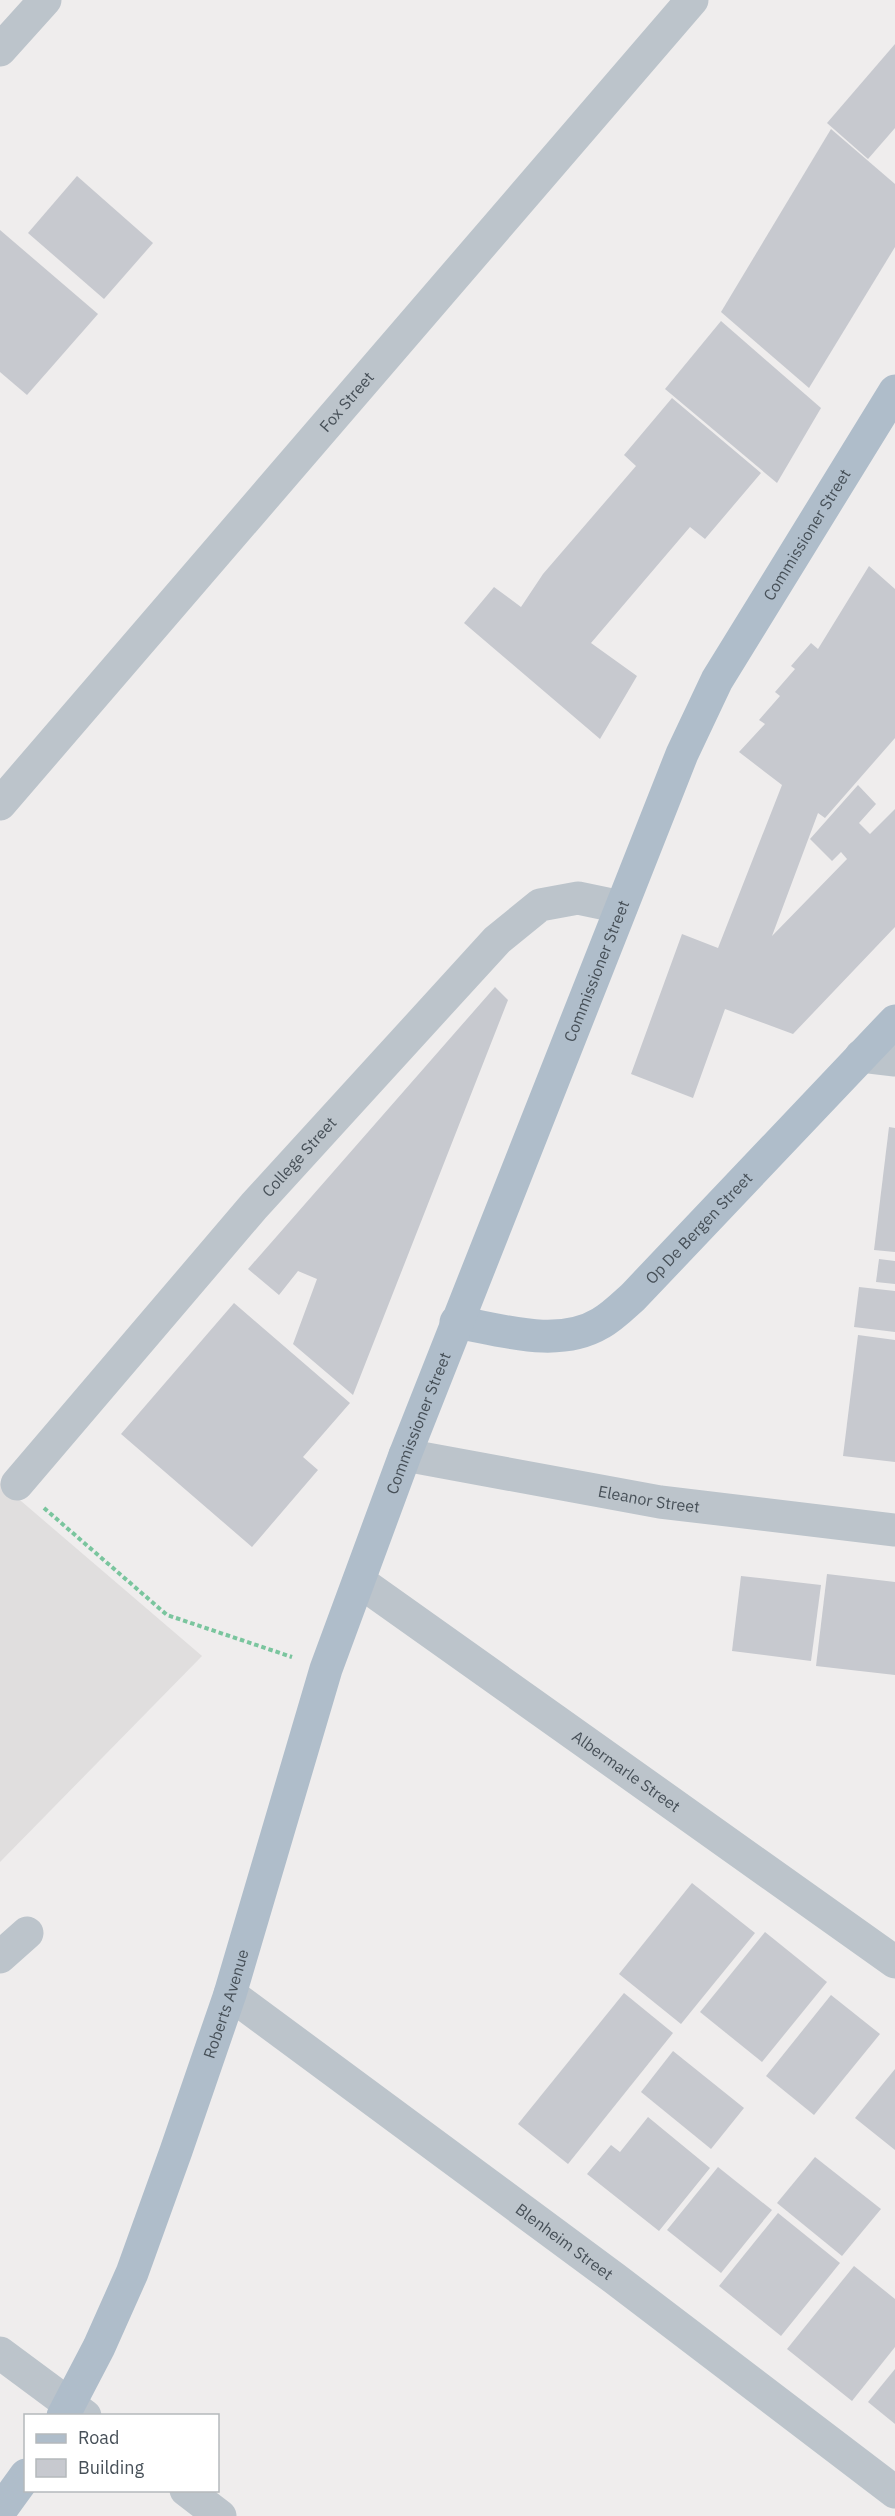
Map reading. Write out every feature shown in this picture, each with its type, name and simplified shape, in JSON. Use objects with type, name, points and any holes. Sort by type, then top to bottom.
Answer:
[{"type":"main road","name":"Commissioner Street","points":[[359,1581],[456,1322],[682,754],[717,680],[895,391]]},
{"type":"main road","name":"Op De Bergen Street","points":[[456,1322],[536,1336],[561,1336],[601,1324],[633,1297],[895,1021]]},
{"type":"main road","name":"Roberts Avenue","points":[[73,2412],[132,2273],[230,1994],[326,1669],[359,1581]]},
{"type":"main road","points":[[0,2511],[24,2478]]},
{"type":"street","points":[[0,50],[45,0]]},
{"type":"street","name":"Fox Street","points":[[0,804],[692,0]]},
{"type":"street","name":"College Street","points":[[17,1484],[254,1206],[497,940],[540,905],[578,898],[621,907]]},
{"type":"street","points":[[861,1056],[895,1060]]},
{"type":"street","name":"Eleanor Street","points":[[405,1455],[660,1502],[895,1530]]},
{"type":"street","name":"Albermarle Street","points":[[359,1581],[895,1962]]},
{"type":"street","points":[[0,1957],[27,1933]]},
{"type":"street","name":"Blenheim Street","points":[[230,1994],[623,2285],[895,2492]]},
{"type":"street","points":[[0,2353],[73,2412]]},
{"type":"street","points":[[189,2492],[220,2516]]},
{"type":"path","points":[[17,1484],[166,1615],[326,1669]]},
{"type":"shaded area","points":[[0,1483],[202,1656],[0,1862]]},
{"type":"building","points":[[895,44],[895,128],[868,159],[827,123]]},
{"type":"building","points":[[831,129],[895,184],[895,247],[809,388],[721,312]]},
{"type":"building","points":[[77,176],[153,243],[104,299],[28,233]]},
{"type":"building","points":[[0,230],[98,314],[27,395],[0,372]]},
{"type":"building","points":[[721,321],[821,408],[777,483],[665,389]]},
{"type":"building","points":[[672,398],[761,473],[705,539],[690,527],[591,643],[637,676],[600,739],[464,623],[494,587],[521,607],[543,574],[636,466],[624,455]]},
{"type":"building","points":[[869,566],[895,589],[895,738],[825,818],[818,813],[772,936],[847,859],[841,852],[832,861],[810,839],[858,785],[876,804],[859,823],[870,834],[895,809],[895,927],[793,1034],[725,1009],[693,1098],[631,1074],[682,934],[718,948],[782,785],[739,752],[765,724],[759,720],[780,696],[775,692],[795,669],[791,666],[811,643],[818,649]]},
{"type":"building","points":[[495,987],[508,1000],[353,1395],[293,1344],[317,1279],[298,1271],[279,1295],[248,1269]]},
{"type":"building","points":[[889,1127],[895,1128],[895,1252],[874,1250]]},
{"type":"building","points":[[879,1259],[895,1261],[895,1284],[876,1282]]},
{"type":"building","points":[[859,1287],[895,1291],[895,1332],[854,1327]]},
{"type":"building","points":[[234,1303],[350,1403],[303,1457],[318,1470],[252,1547],[121,1434]]},
{"type":"building","points":[[858,1335],[895,1340],[895,1462],[843,1456]]},
{"type":"building","points":[[827,1574],[895,1582],[895,1675],[816,1666]]},
{"type":"building","points":[[741,1576],[821,1585],[811,1661],[732,1651]]},
{"type":"building","points":[[692,1883],[755,1933],[681,2024],[619,1974]]},
{"type":"building","points":[[765,1932],[827,1982],[762,2062],[700,2012]]},
{"type":"building","points":[[624,1993],[673,2033],[568,2164],[518,2124]]},
{"type":"building","points":[[831,1995],[880,2034],[814,2115],[766,2076]]},
{"type":"building","points":[[673,2051],[744,2108],[711,2149],[641,2092]]},
{"type":"building","points":[[895,2069],[895,2150],[855,2118]]},
{"type":"building","points":[[648,2117],[710,2168],[659,2231],[587,2174],[611,2145],[620,2152]]},
{"type":"building","points":[[815,2157],[881,2209],[842,2256],[777,2203]]},
{"type":"building","points":[[718,2167],[772,2210],[721,2273],[667,2230]]},
{"type":"building","points":[[778,2213],[840,2263],[781,2336],[719,2286]]},
{"type":"building","points":[[854,2266],[895,2299],[895,2347],[852,2401],[787,2349]]},
{"type":"building","points":[[895,2369],[895,2424],[868,2402]]}]
